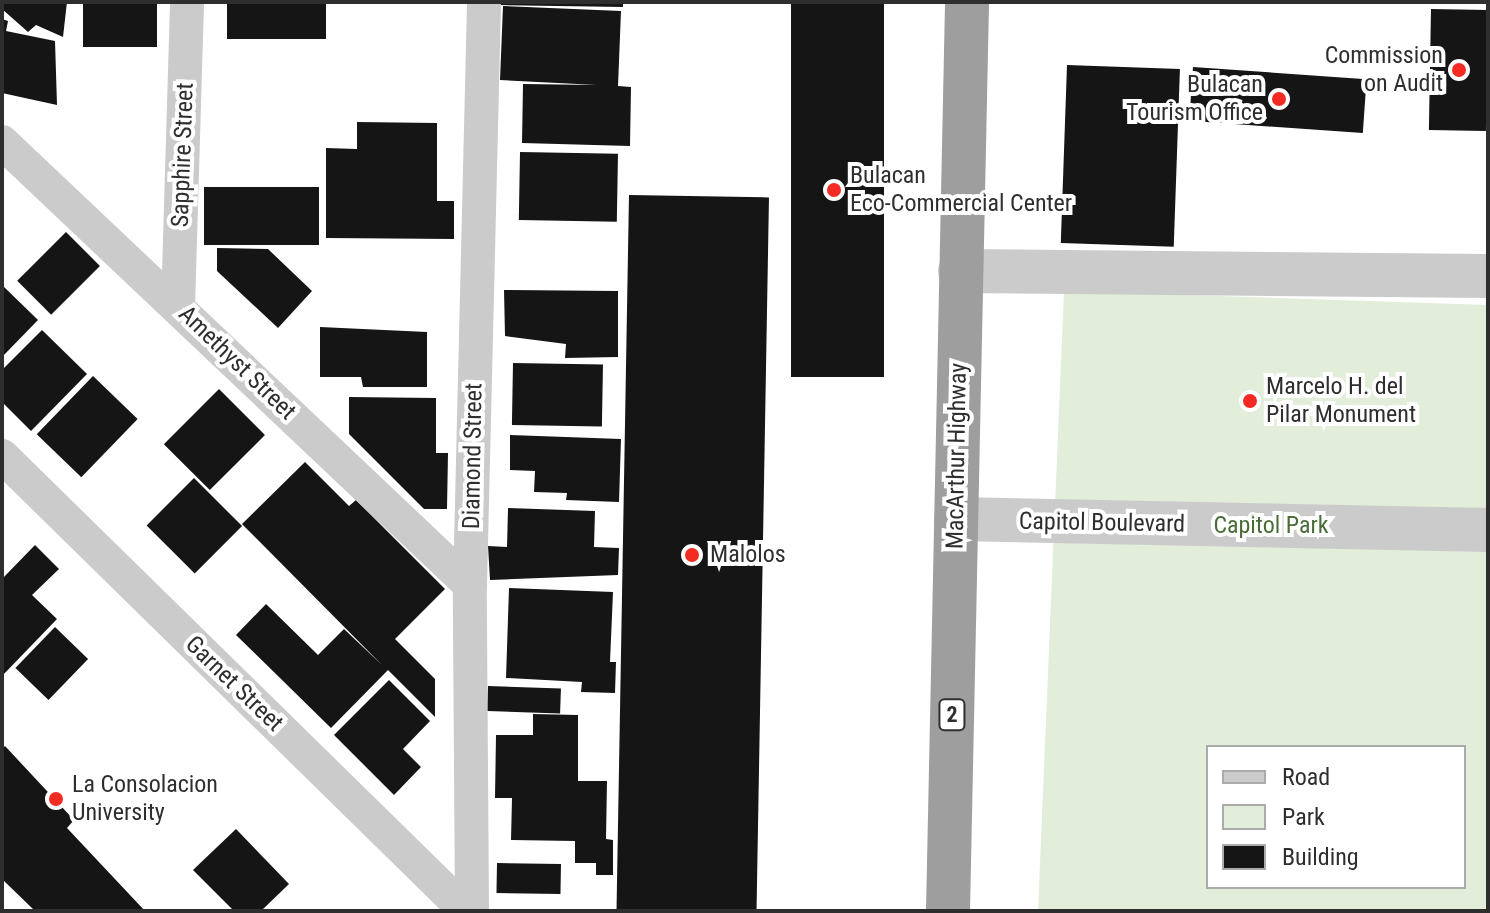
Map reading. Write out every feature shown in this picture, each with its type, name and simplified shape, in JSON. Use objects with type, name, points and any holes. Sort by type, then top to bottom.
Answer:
[{"type":"highway","name":"MacArthur Highway","points":[[948,911],[967,2]]},
{"type":"street","name":"Sapphire Street","points":[[178,307],[187,2]]},
{"type":"street","name":"Diamond Street","points":[[469,911],[470,585],[484,2]]},
{"type":"street","name":"Amethyst Street","points":[[2,142],[470,585]]},
{"type":"street","points":[[960,271],[1488,276]]},
{"type":"street","name":"Garnet Street","points":[[2,456],[469,911]]},
{"type":"street","name":"Capitol Boulevard","points":[[956,519],[1488,530]]},
{"type":"green space","name":"Capitol Park","points":[[1064,291],[1488,305],[1488,911],[1038,911]]},
{"type":"building","points":[[2,2],[67,2],[63,37],[36,25],[28,32],[2,9]]},
{"type":"building","points":[[83,2],[157,2],[157,47],[83,47]]},
{"type":"building","points":[[227,2],[326,2],[326,39],[227,39]]},
{"type":"building","points":[[500,2],[623,2],[623,7],[500,5]]},
{"type":"building","name":"Bulacan Eco-Commercial Center","points":[[791,2],[884,2],[884,377],[791,377]]},
{"type":"building","points":[[503,6],[621,11],[618,86],[631,87],[630,146],[522,143],[523,84],[597,85],[500,80]]},
{"type":"building","name":"Commission on Audit","points":[[1431,9],[1488,10],[1486,131],[1429,130]]},
{"type":"building","points":[[2,19],[8,21],[6,31],[55,41],[57,105],[2,93]]},
{"type":"building","points":[[1067,65],[1180,69],[1174,247],[1061,243]]},
{"type":"building","name":"Bulacan Tourism Office","points":[[1193,67],[1367,79],[1363,133],[1189,121]]},
{"type":"building","points":[[357,122],[437,123],[437,201],[454,201],[454,239],[326,238],[326,148],[357,149]]},
{"type":"building","points":[[520,152],[618,154],[617,222],[519,220]]},
{"type":"building","points":[[204,187],[319,187],[319,245],[204,245]]},
{"type":"building","name":"Malolos","points":[[629,195],[769,197],[757,911],[617,911]]},
{"type":"building","points":[[66,232],[100,266],[51,315],[17,281]]},
{"type":"building","points":[[217,248],[268,249],[312,291],[278,328],[217,271]]},
{"type":"building","points":[[2,285],[38,320],[2,357]]},
{"type":"building","points":[[504,290],[618,291],[618,357],[565,358],[566,344],[505,336]]},
{"type":"building","points":[[320,327],[427,332],[427,387],[363,387],[361,377],[320,377]]},
{"type":"building","points":[[42,330],[87,374],[31,431],[2,402],[2,370]]},
{"type":"building","points":[[513,363],[603,365],[602,427],[512,425]]},
{"type":"building","points":[[93,376],[138,419],[81,477],[37,434]]},
{"type":"building","points":[[219,389],[265,435],[210,490],[164,444]]},
{"type":"building","points":[[349,397],[436,398],[436,453],[448,453],[447,509],[424,509],[349,434]]},
{"type":"building","points":[[510,435],[621,439],[619,502],[566,500],[567,493],[534,492],[535,471],[510,470]]},
{"type":"building","points":[[305,462],[349,506],[356,500],[445,589],[395,639],[435,679],[435,717],[388,670],[331,728],[236,635],[266,604],[318,655],[344,629],[382,665],[242,524]]},
{"type":"building","points":[[194,478],[242,526],[195,573],[147,525]]},
{"type":"building","points":[[508,508],[595,511],[594,547],[619,548],[618,575],[490,580],[488,546],[507,547]]},
{"type":"building","points":[[35,545],[59,569],[32,595],[57,619],[2,676],[2,579]]},
{"type":"building","points":[[509,588],[613,592],[610,662],[616,662],[615,693],[581,692],[582,682],[506,678]]},
{"type":"building","points":[[55,627],[88,659],[48,700],[15,668]]},
{"type":"building","points":[[389,680],[430,721],[403,749],[421,767],[394,795],[334,735]]},
{"type":"building","points":[[488,686],[561,689],[560,714],[487,711]]},
{"type":"building","points":[[533,714],[578,715],[578,781],[607,781],[606,839],[613,840],[613,875],[596,875],[596,863],[575,863],[575,841],[511,840],[512,798],[495,798],[496,735],[533,735]]},
{"type":"building","points":[[5,746],[74,820],[67,828],[145,911],[35,911],[2,879],[2,749]]},
{"type":"building","points":[[236,829],[289,884],[261,911],[234,911],[193,870]]},
{"type":"building","points":[[497,863],[561,864],[560,894],[496,893]]},
{"type":"place","name":"Commission on Audit","points":[[1459,70]]},
{"type":"place","name":"Bulacan Tourism Office","points":[[1279,99]]},
{"type":"place","name":"Bulacan Eco-Commercial Center","points":[[834,190]]},
{"type":"place","name":"Marcelo H. del Pilar Monument","points":[[1250,401]]},
{"type":"place","name":"Malolos","points":[[692,555]]},
{"type":"place","name":"La Consolacion University","points":[[56,799]]}]
